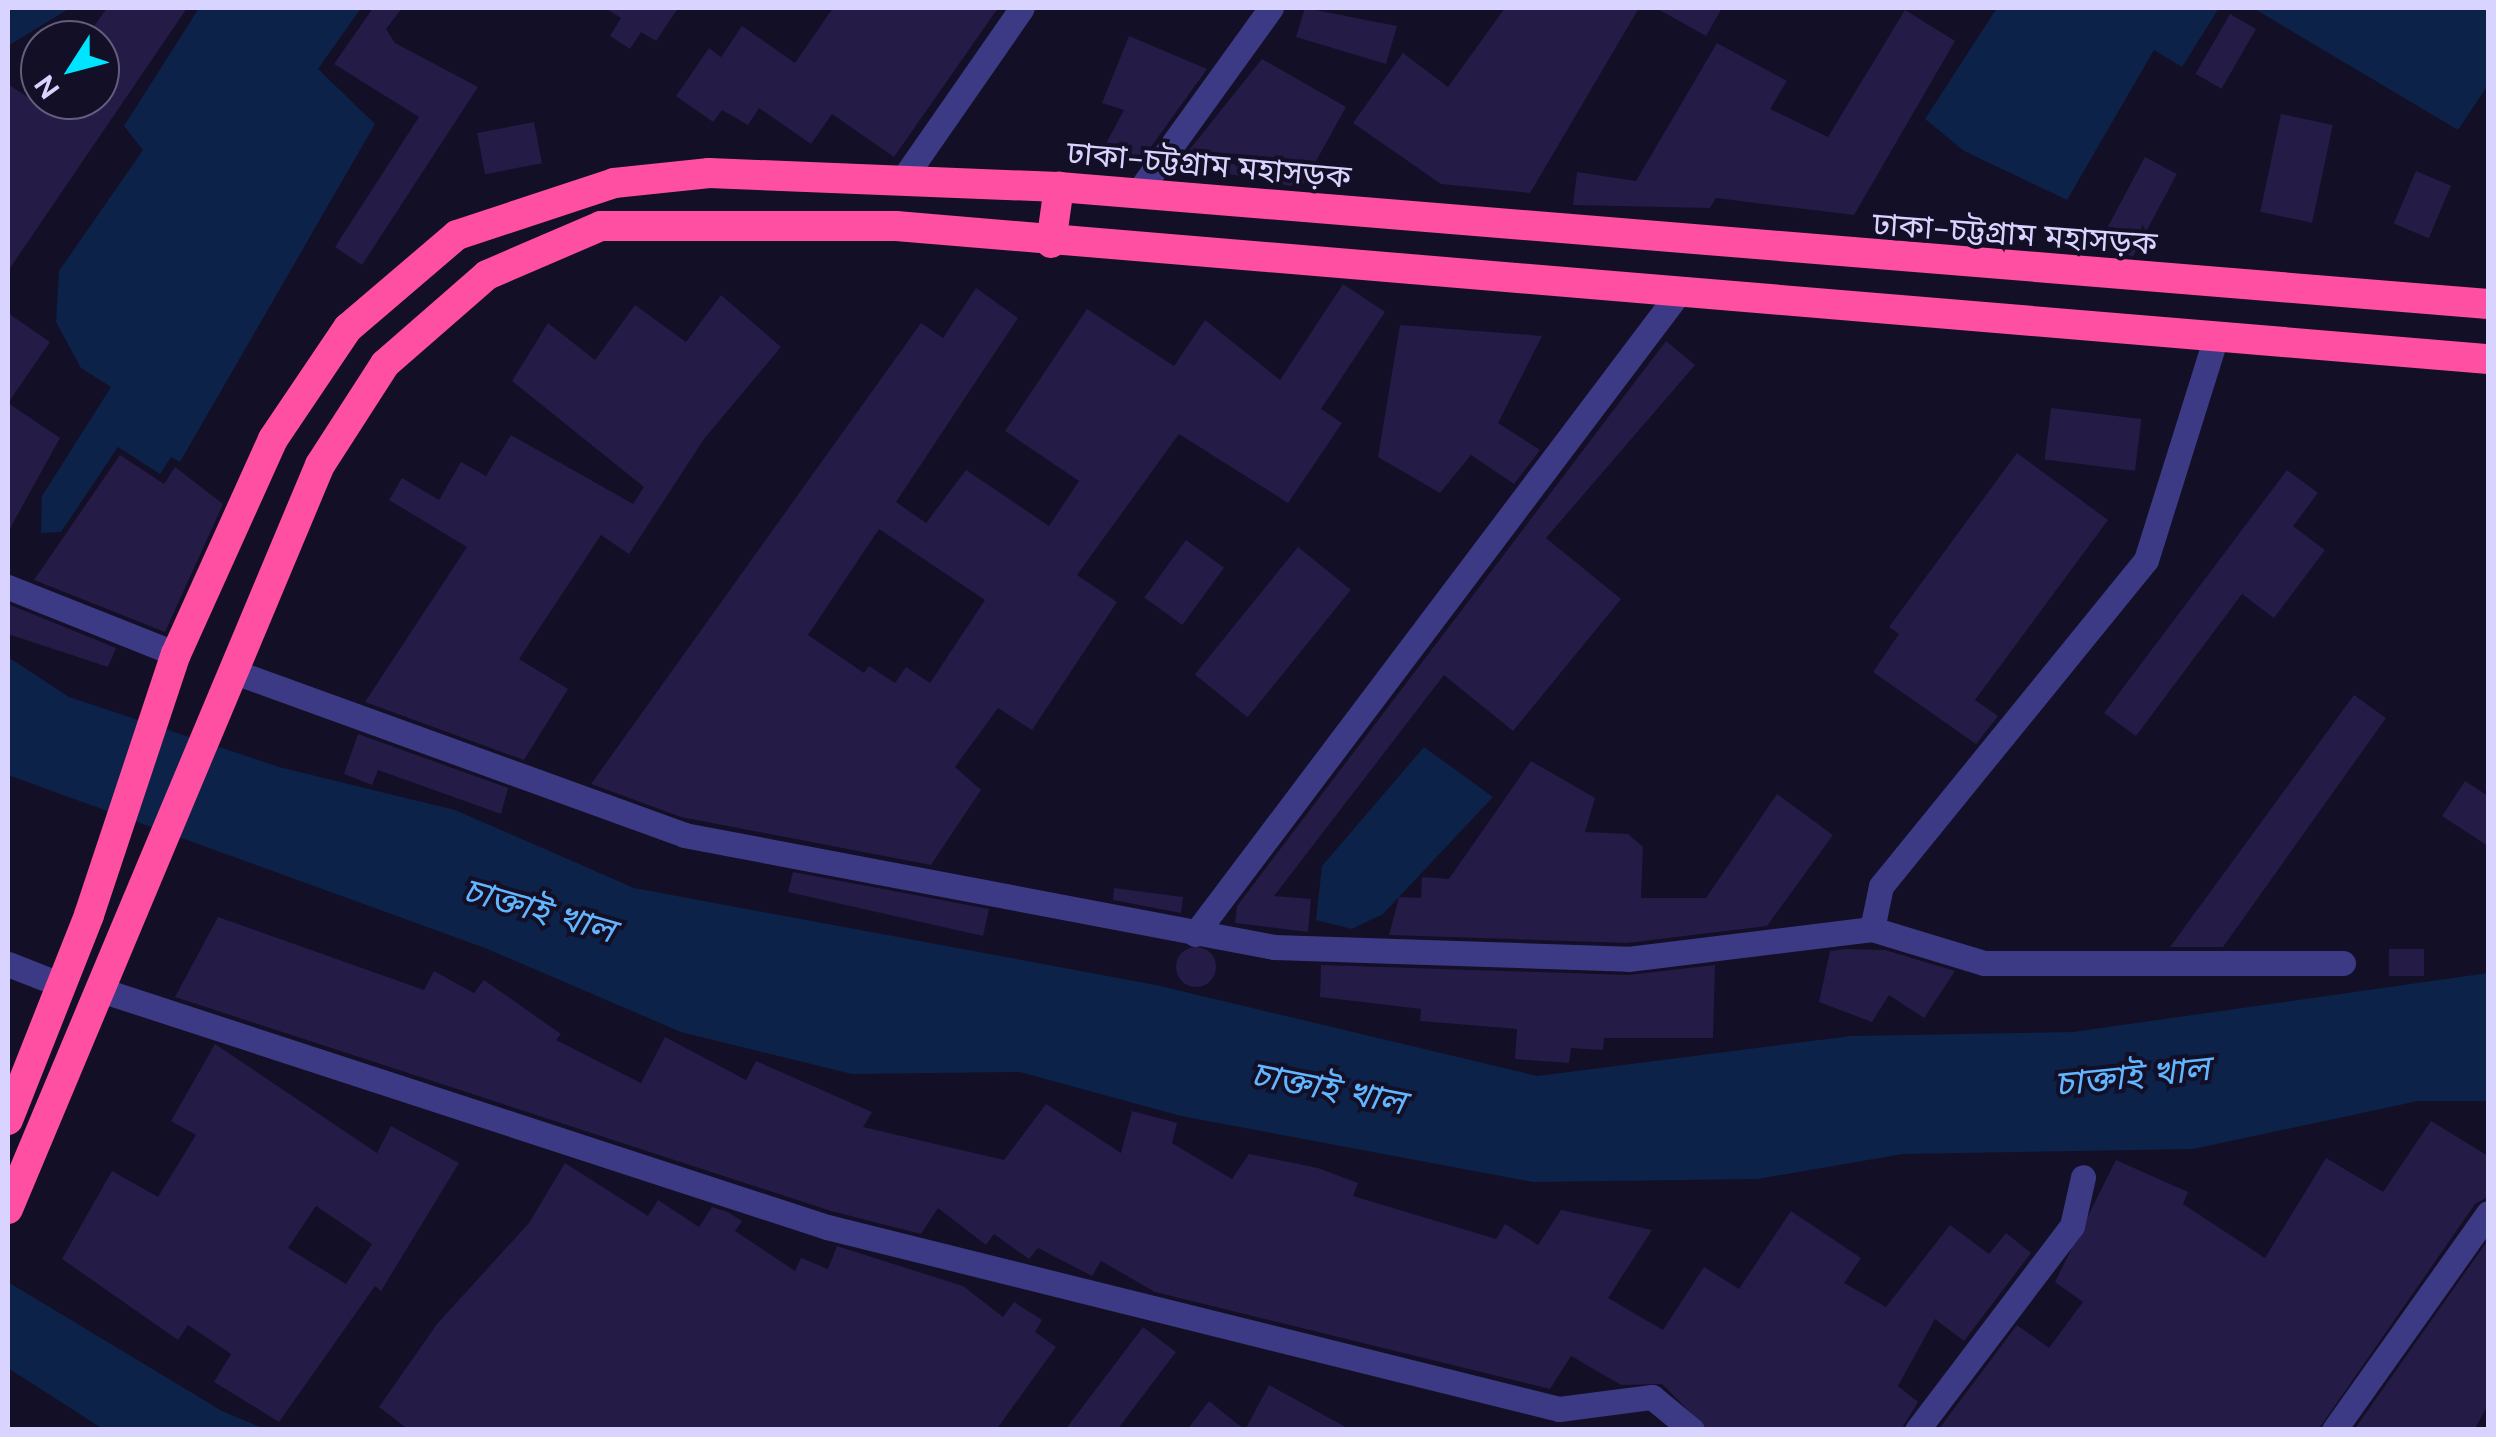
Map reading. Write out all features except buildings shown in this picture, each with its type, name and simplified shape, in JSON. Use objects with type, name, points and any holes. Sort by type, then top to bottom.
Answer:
[{"type":"highway","name":"ঢাকা-চট্টগ্রাম মহাসড়ক","points":[[8,1120],[89,914],[173,661],[284,423],[348,328],[457,236],[614,182],[710,173],[1059,187],[2488,304]]},
{"type":"highway","points":[[1051,243],[1059,187]]},
{"type":"highway","points":[[8,1209],[104,991],[226,682],[320,465],[385,364],[487,275],[600,226],[805,222],[2488,359]]},
{"type":"street","points":[[904,179],[1022,8]]},
{"type":"street","points":[[1136,195],[1271,8]]},
{"type":"street","points":[[1195,934],[1680,291]]},
{"type":"street","points":[[1872,929],[1881,886],[2146,560],[2216,336]]},
{"type":"street","points":[[8,588],[173,661]]},
{"type":"street","points":[[226,682],[684,835],[1274,947],[1628,958],[1872,929],[1984,964],[2342,963]]},
{"type":"street","points":[[8,964],[62,985]]},
{"type":"street","points":[[104,991],[827,1227],[1559,1410],[1652,1397],[1692,1430]]},
{"type":"street","points":[[1917,1430],[2072,1226],[2083,1177]]},
{"type":"street","points":[[2334,1430],[2488,1212]]},
{"type":"water","points":[[8,8],[70,8],[50,20],[20,20],[20,39],[8,46]]},
{"type":"water","points":[[199,8],[361,8],[318,69],[375,124],[180,462],[171,457],[160,474],[118,447],[61,532],[41,533],[42,496],[111,387],[81,368],[56,322],[59,271],[143,150],[124,126]]},
{"type":"water","points":[[1997,8],[2219,8],[2182,67],[2154,50],[2067,200],[1964,151],[1925,119]]},
{"type":"water","points":[[2253,8],[2488,8],[2488,85],[2458,130]]},
{"type":"water","name":"চাক্তাই খাল","points":[[8,657],[69,697],[279,767],[455,810],[634,888],[1156,985],[1537,1076],[1851,1036],[2073,1032],[2488,973],[2488,1101],[2418,1101],[2193,1149],[1903,1154],[1757,1179],[1533,1182],[1181,1116],[1020,1072],[852,1074],[681,1032],[485,948],[8,775]]},
{"type":"water","points":[[1424,747],[1493,797],[1383,914],[1352,929],[1316,920],[1322,866]]},
{"type":"water","points":[[8,1282],[222,1411],[265,1429],[103,1429],[8,1368]]}]
